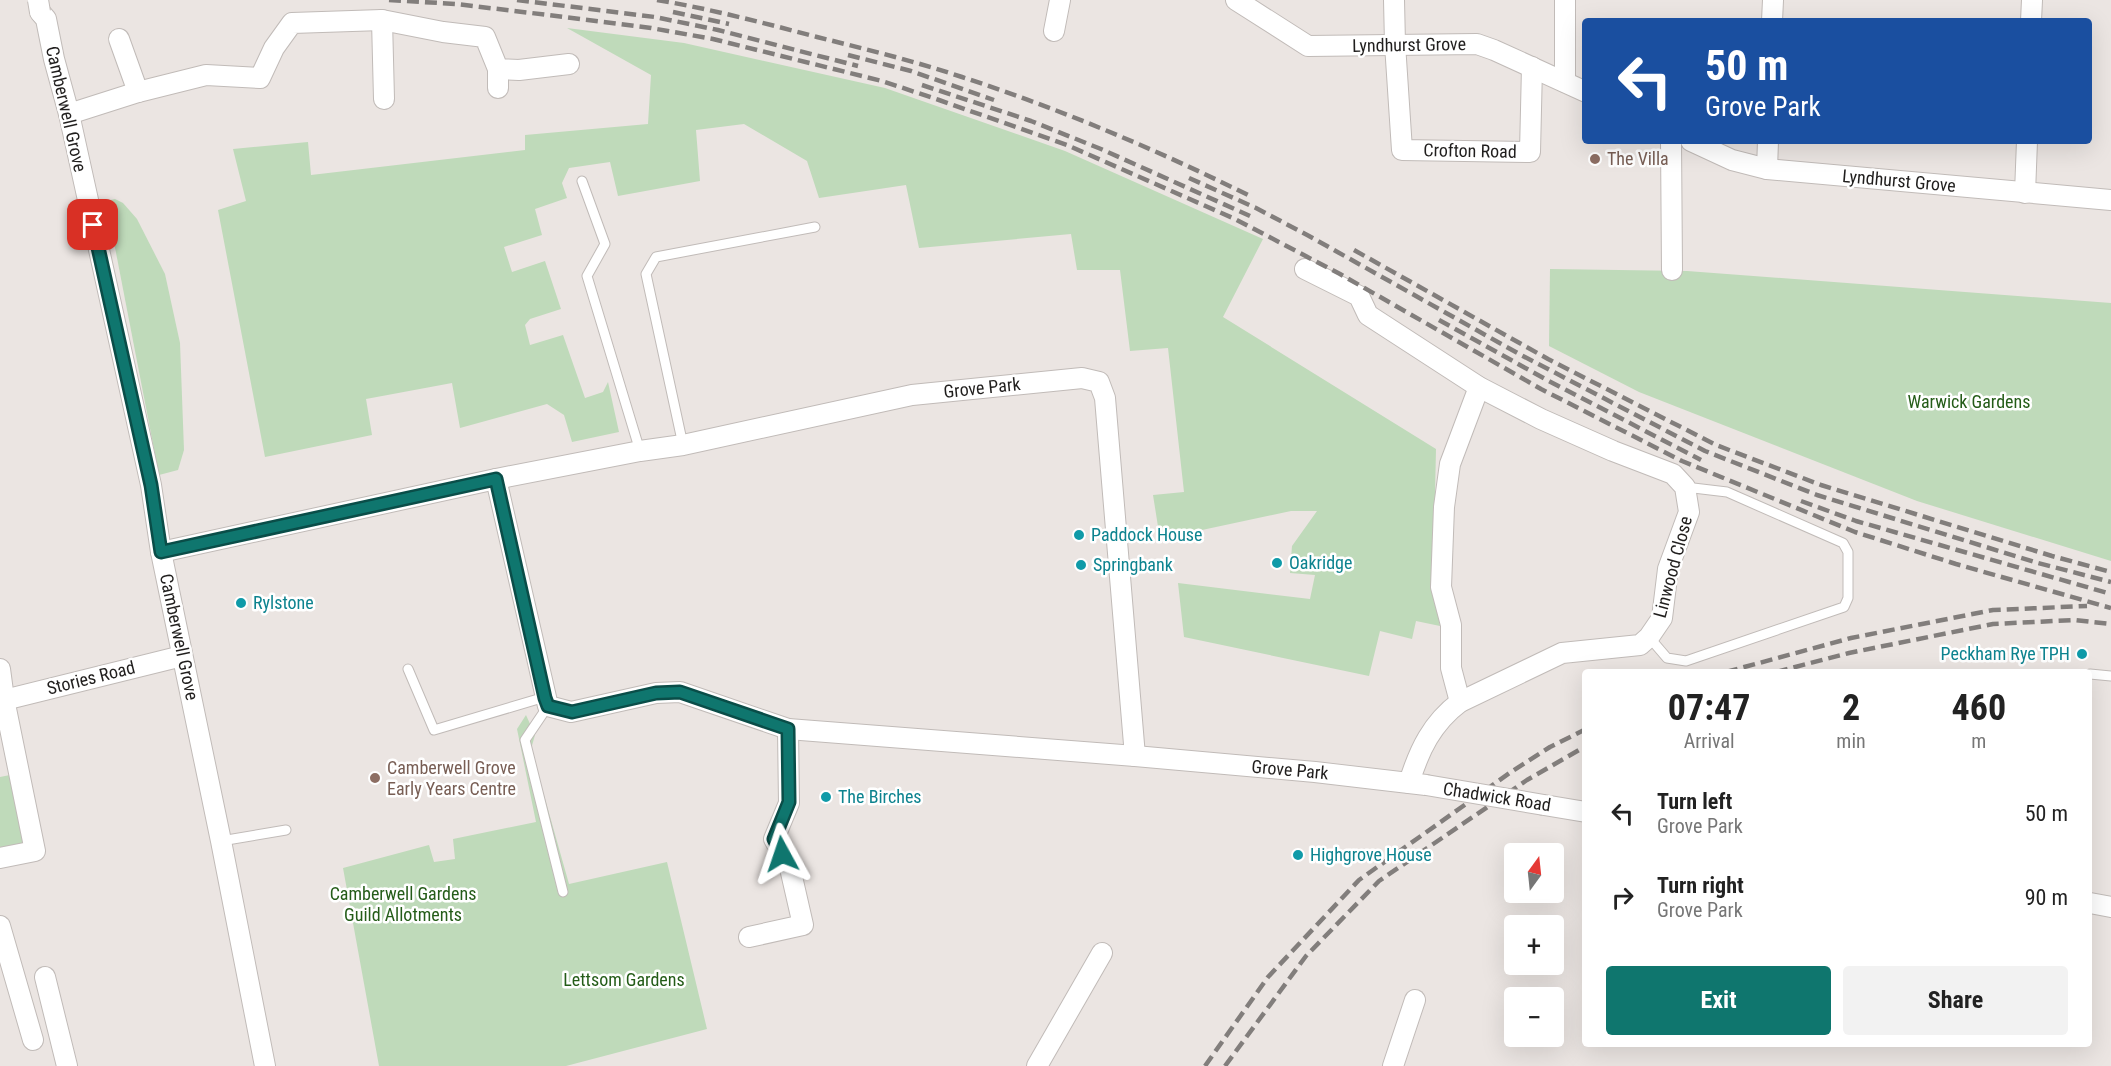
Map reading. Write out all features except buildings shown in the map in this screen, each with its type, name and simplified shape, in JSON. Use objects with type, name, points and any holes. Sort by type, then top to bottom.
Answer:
[{"type":"street","points":[[1054,31],[1060,0]]},
{"type":"street","name":"Lyndhurst Grove","points":[[1236,0],[1308,46],[1477,44],[1582,90]]},
{"type":"street","name":"Crofton Road","points":[[1394,0],[1402,150],[1530,152],[1532,68]]},
{"type":"street","points":[[1565,0],[1565,82]]},
{"type":"street","points":[[1772,18],[1773,0]]},
{"type":"street","points":[[2031,18],[2032,0]]},
{"type":"street","name":"Camberwell Grove","points":[[39,6],[46,19],[69,114],[151,485],[161,552],[265,1066]]},
{"type":"street","points":[[69,114],[138,92],[207,75],[260,78],[274,48],[292,23],[381,20],[443,32],[485,37],[498,78],[519,70],[569,64]]},
{"type":"street","points":[[381,20],[384,99]]},
{"type":"street","points":[[119,39],[138,92]]},
{"type":"street","points":[[1671,144],[1672,270]]},
{"type":"street","name":"Lyndhurst Grove","points":[[1697,144],[1732,160],[1767,169],[2111,200]]},
{"type":"street","points":[[1767,169],[1768,144]]},
{"type":"street","points":[[2025,193],[2027,144]]},
{"type":"street","points":[[1305,269],[1359,297],[1368,315],[1479,387],[1541,419],[1613,451],[1673,474],[1685,487]]},
{"type":"street","name":"Grove Park","points":[[161,552],[496,479],[683,445],[912,395],[1082,378],[1099,382],[1105,398],[1135,756]]},
{"type":"street","points":[[1460,702],[1451,668],[1450,625],[1441,586],[1444,507],[1450,464],[1479,387]]},
{"type":"street","points":[[496,479],[546,702]]},
{"type":"street","name":"Linwood Close","points":[[1418,784],[1422,746],[1447,711],[1460,702],[1562,653],[1640,645],[1649,637],[1662,618],[1668,569],[1689,512],[1685,487]]},
{"type":"street","name":"Stories Road","points":[[2,700],[182,656]]},
{"type":"street","points":[[0,669],[2,700],[35,851],[0,858]]},
{"type":"street","name":"Grove Park","points":[[546,702],[572,712],[656,693],[680,692],[788,729],[1135,756],[1315,772],[1418,784]]},
{"type":"street","points":[[748,937],[802,925],[790,868],[774,839],[789,802],[788,729]]},
{"type":"street","name":"Chadwick Road","points":[[1418,784],[1582,811]]},
{"type":"street","points":[[2092,903],[2111,908]]},
{"type":"street","points":[[0,926],[33,1040]]},
{"type":"street","points":[[1037,1066],[1102,953]]},
{"type":"street","points":[[45,977],[67,1066]]},
{"type":"street","points":[[1393,1066],[1415,1000]]},
{"type":"lane","points":[[582,181],[605,244],[587,276],[640,451]]},
{"type":"lane","points":[[683,445],[646,274],[656,258],[815,227]]},
{"type":"lane","points":[[1649,637],[1666,658],[1686,661],[1844,607],[1848,598],[1848,552],[1843,543],[1727,492],[1685,487]]},
{"type":"lane","points":[[408,669],[434,730],[546,702]]},
{"type":"lane","points":[[2092,674],[2111,676]]},
{"type":"lane","points":[[546,702],[525,740],[562,891]]},
{"type":"lane","points":[[221,841],[286,830]]},
{"type":"green space","points":[[567,28],[684,43],[885,88],[1065,151],[1263,239],[1223,317],[1436,449],[1433,585],[1440,626],[1416,621],[1412,639],[1380,631],[1369,676],[1184,637],[1178,583],[1310,599],[1315,575],[1290,573],[1292,546],[1317,511],[1291,511],[1160,539],[1153,495],[1184,492],[1168,348],[1130,351],[1120,270],[1077,270],[1071,234],[919,248],[906,185],[819,198],[807,161],[744,124],[696,130],[700,181],[618,196],[610,162],[569,168],[562,183],[567,198],[535,209],[542,235],[504,247],[512,272],[545,261],[561,309],[530,319],[525,325],[530,345],[563,335],[585,398],[603,392],[608,382],[619,432],[572,442],[564,415],[547,404],[460,428],[452,383],[366,399],[372,435],[265,457],[218,210],[246,201],[233,149],[308,142],[311,175],[525,150],[525,135],[648,124],[651,75]]},
{"type":"green space","points":[[115,199],[123,203],[137,219],[165,274],[180,343],[184,450],[178,470],[159,475],[106,201]]},
{"type":"green space","name":"Warwick Gardens","points":[[1550,269],[1687,271],[2111,303],[2111,561],[1917,501],[1639,392],[1549,346]]},
{"type":"green space","name":"Lettsom Gardens","points":[[526,715],[535,735],[531,749],[569,884],[667,862],[707,1029],[566,1066],[379,1066],[343,868],[429,845],[434,862],[455,859],[453,839],[536,822],[517,729]]},
{"type":"green space","points":[[10,775],[24,844],[0,848],[0,777]]},
{"type":"railway","points":[[389,0],[456,4],[548,15],[651,28],[713,39],[882,81],[1067,145],[1235,219],[1340,274],[1541,389],[1682,461],[1855,532],[1956,564],[2111,608]]},
{"type":"railway","points":[[517,0],[655,17],[718,30],[858,66]]},
{"type":"railway","points":[[657,0],[757,22],[962,77],[1035,102],[1107,131],[1248,195]]},
{"type":"railway","points":[[673,12],[729,24]]},
{"type":"railway","points":[[848,55],[911,71],[994,100]]},
{"type":"railway","points":[[922,85],[1031,121],[1101,149],[1250,216]]},
{"type":"railway","points":[[1189,178],[1256,208],[1309,236],[1521,355],[1705,451],[1817,495],[2038,563],[2111,582]]},
{"type":"railway","points":[[1354,250],[1548,359],[1716,445],[1821,485],[2111,572]]},
{"type":"railway","points":[[1439,320],[1547,380],[1701,460]]},
{"type":"railway","points":[[1801,501],[1856,521],[2111,594]]},
{"type":"railway","points":[[1737,669],[1851,638],[1993,610],[2087,606]]},
{"type":"railway","points":[[1788,669],[1849,653],[1993,624],[2074,620],[2111,624]]},
{"type":"railway","points":[[1205,1066],[1268,977],[1359,880],[1511,772],[1550,747],[1582,731]]},
{"type":"railway","points":[[1225,1066],[1306,956],[1379,881],[1527,780],[1582,748]]},
{"type":"place","name":"The Villa","points":[[1595,159]]},
{"type":"place","name":"Paddock House","points":[[1079,535]]},
{"type":"place","name":"Oakridge","points":[[1277,563]]},
{"type":"place","name":"Springbank","points":[[1081,565]]},
{"type":"place","name":"Rylstone","points":[[241,603]]},
{"type":"place","name":"Peckham Rye TPH","points":[[2082,654]]},
{"type":"place","name":"Camberwell Grove Early Years Centre","points":[[375,778]]},
{"type":"place","name":"The Birches","points":[[826,797]]},
{"type":"place","name":"Highgrove House","points":[[1298,855]]},
{"type":"route","points":[[93,225],[151,485],[161,552],[496,479],[548,706],[572,712],[656,693],[680,692],[788,729],[789,802],[774,839],[782,854]]},
{"type":"park label","name":"Camberwell Gardens Guild Allotments","points":[[403,904]]}]
